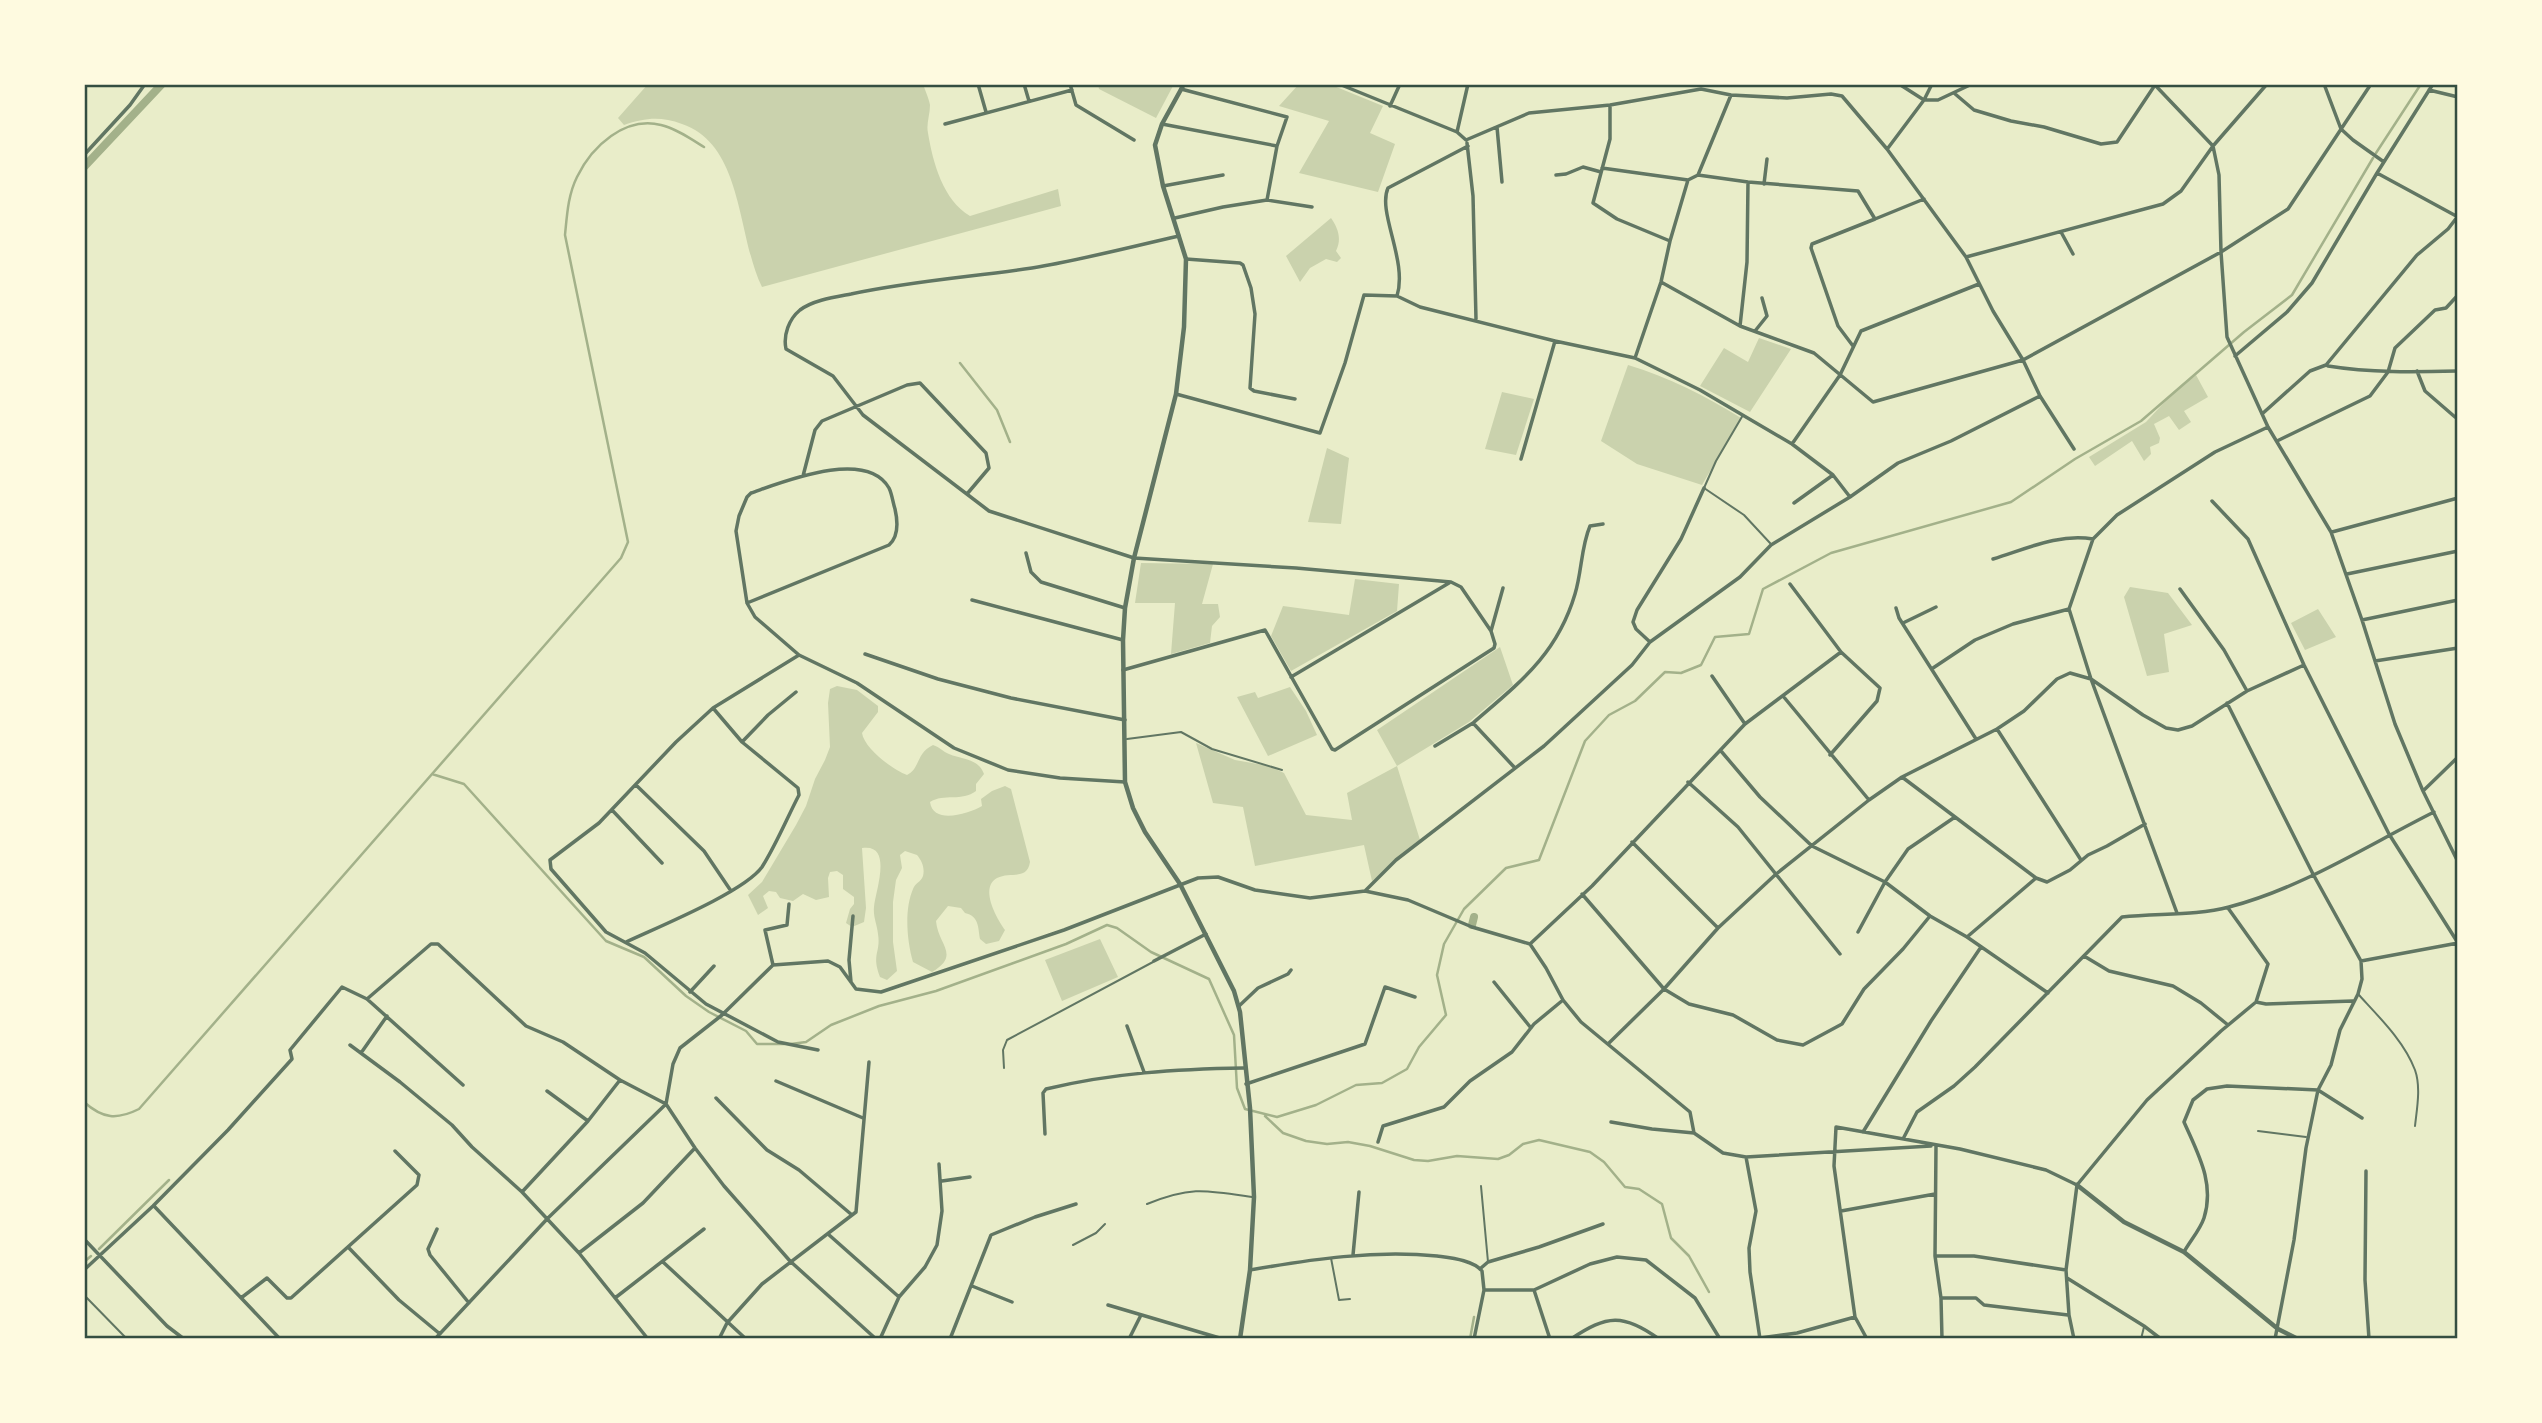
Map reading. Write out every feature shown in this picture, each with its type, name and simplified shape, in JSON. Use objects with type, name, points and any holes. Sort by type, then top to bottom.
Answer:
[{"type":"street","points":[[84,155],[130,106],[145,84]]},
{"type":"street","points":[[978,84],[986,113]]},
{"type":"street","points":[[1024,84],[1029,101]]},
{"type":"street","points":[[1070,84],[1076,105],[1134,140]]},
{"type":"street","points":[[1339,84],[1457,132],[1465,140],[1468,146],[1473,196],[1476,319]]},
{"type":"street","points":[[1390,106],[1400,84]]},
{"type":"street","points":[[1457,132],[1468,84]]},
{"type":"street","points":[[1899,84],[1924,100],[1938,100],[1972,84]]},
{"type":"street","points":[[1887,149],[1924,100],[1932,84]]},
{"type":"street","points":[[1966,257],[2163,204],[2181,191],[2213,146],[2266,84]]},
{"type":"street","points":[[2324,84],[2341,128],[2384,162]]},
{"type":"street","points":[[1661,282],[1740,326],[1814,353],[1873,402],[2023,360],[2221,252],[2288,209],[2371,84]]},
{"type":"street","points":[[2235,356],[2287,312],[2312,283],[2433,84]]},
{"type":"street","points":[[1954,93],[1974,110],[2101,144],[2117,142],[2155,85],[2213,146],[2219,174],[2227,337],[2268,427],[2332,532],[2395,724],[2423,791],[2458,862]]},
{"type":"street","points":[[1465,140],[1529,113],[1610,105],[1701,86],[1731,95],[1787,98],[1831,94],[1842,96],[1887,149],[1966,257],[2040,396],[2074,449]]},
{"type":"street","points":[[1240,1339],[1250,1270],[1254,1197],[1250,1111],[1242,1068],[1238,1006],[1234,991],[1180,884],[1145,832],[1133,808],[1125,782],[1125,608],[1134,558],[1176,394],[1184,327],[1186,259],[1163,186],[1155,145],[1183,87],[1286,114],[1288,120],[1277,146],[1267,200]]},
{"type":"street","points":[[945,124],[1072,90]]},
{"type":"street","points":[[2429,90],[2458,97]]},
{"type":"street","points":[[1698,175],[1731,95]]},
{"type":"street","points":[[1610,105],[1610,139],[1593,203],[1617,219],[1670,241]]},
{"type":"street","points":[[1163,124],[1277,146]]},
{"type":"street","points":[[1497,127],[1502,182]]},
{"type":"street","points":[[1397,296],[1400,288],[1397,250],[1384,197],[1388,188],[1468,146]]},
{"type":"street","points":[[1764,184],[1767,159]]},
{"type":"street","points":[[1556,175],[1583,167],[1688,180],[1698,175],[1764,184],[1858,191],[1875,219]]},
{"type":"street","points":[[2262,414],[2310,371],[2326,365],[2417,255],[2458,217],[2377,173]]},
{"type":"street","points":[[1163,186],[1223,175]]},
{"type":"street","points":[[1635,358],[1661,282],[1688,180]]},
{"type":"street","points":[[1740,326],[1747,262],[1748,182]]},
{"type":"street","points":[[1853,346],[1838,326],[1811,248],[1812,244],[1924,199]]},
{"type":"street","points":[[1175,218],[1267,200],[1312,207]]},
{"type":"street","points":[[2061,232],[2073,254]]},
{"type":"street","points":[[1123,670],[1265,630],[1335,750],[1494,648],[1495,644],[1491,631],[1461,587],[1451,582],[1296,568],[1134,558],[989,511],[855,406],[833,376],[786,349],[784,340],[788,326],[800,311],[829,299],[889,286],[1034,268],[1180,236]]},
{"type":"street","points":[[1186,259],[1243,265],[1251,288],[1255,314],[1250,388],[1295,399]]},
{"type":"street","points":[[1792,444],[1840,375],[1861,331],[1979,284]]},
{"type":"street","points":[[1176,394],[1320,433],[1345,363],[1364,295],[1397,296],[1420,307],[1635,358],[1743,414],[1792,444],[1833,475],[1850,497]]},
{"type":"street","points":[[2277,441],[2370,396],[2388,372],[2395,348],[2435,310],[2446,308],[2458,295]]},
{"type":"street","points":[[1755,331],[1767,316],[1762,298]]},
{"type":"street","points":[[1521,459],[1555,341]]},
{"type":"street","points":[[2326,365],[2388,372],[2458,371]]},
{"type":"street","points":[[2417,372],[2426,391],[2455,417]]},
{"type":"street","points":[[803,475],[818,425],[855,406],[915,383],[924,385],[986,453],[989,467],[967,494]]},
{"type":"street","points":[[1365,891],[1396,860],[1544,746],[1632,665],[1650,642],[1740,577],[1771,545],[1850,497],[1898,463],[1951,441],[2040,396]]},
{"type":"street","points":[[2177,913],[2091,679],[2069,609],[2093,539],[2117,515],[2215,452],[2268,427]]},
{"type":"street","points":[[747,603],[889,545],[894,540],[897,532],[896,513],[889,488],[866,471],[853,469],[803,475],[751,493],[743,506],[736,531],[747,603],[755,617],[799,655],[857,683],[954,748],[1008,769],[1060,778],[1125,782]]},
{"type":"street","points":[[1794,503],[1833,475]]},
{"type":"street","points":[[1650,642],[1635,628],[1633,622],[1637,610],[1681,539],[1704,488]]},
{"type":"street","points":[[2332,532],[2458,498]]},
{"type":"street","points":[[2212,501],[2248,539],[2304,665],[2389,834],[2458,943],[2458,962]]},
{"type":"street","points":[[1434,746],[1473,723],[1531,673],[1552,645],[1569,613],[1581,572],[1585,537],[1590,526],[1603,524]]},
{"type":"street","points":[[1993,559],[2075,536],[2093,539]]},
{"type":"street","points":[[2347,574],[2458,551]]},
{"type":"street","points":[[1027,553],[1031,572],[1041,582],[1125,608]]},
{"type":"street","points":[[1291,677],[1451,582]]},
{"type":"street","points":[[1790,584],[1841,652],[1880,688],[1877,701],[1830,755]]},
{"type":"street","points":[[1491,631],[1503,588]]},
{"type":"street","points":[[2180,589],[2224,650],[2247,691]]},
{"type":"street","points":[[972,600],[1123,640]]},
{"type":"street","points":[[2362,620],[2458,600]]},
{"type":"street","points":[[1896,607],[1903,623],[1976,739]]},
{"type":"street","points":[[1903,623],[1936,607]]},
{"type":"street","points":[[1933,668],[1975,640],[2013,624],[2069,609]]},
{"type":"street","points":[[2375,661],[2458,648]]},
{"type":"street","points":[[1530,944],[1582,894],[1745,724],[1841,652]]},
{"type":"street","points":[[865,654],[938,679],[1011,698],[1125,720]]},
{"type":"street","points":[[799,655],[713,708],[676,741],[599,823],[550,860],[551,869],[603,929],[612,937],[650,957],[706,1004],[778,1042],[818,1050]]},
{"type":"street","points":[[1609,1044],[1664,989],[1718,928],[1775,875],[1902,777],[1997,729],[2024,711],[2057,679],[2070,673],[2091,679],[2166,728],[2178,730],[2192,726],[2247,691],[2304,665]]},
{"type":"street","points":[[1712,676],[1745,724]]},
{"type":"street","points":[[743,741],[768,715],[796,692]]},
{"type":"street","points":[[1783,696],[1869,800]]},
{"type":"street","points":[[2228,703],[2313,874],[2361,961],[2362,978],[2358,994],[2340,1030],[2331,1065],[2318,1090],[2275,1339]]},
{"type":"street","points":[[626,942],[731,891],[761,868],[799,795],[798,788],[743,741],[713,708]]},
{"type":"street","points":[[1473,723],[1515,768]]},
{"type":"street","points":[[1997,729],[2082,860]]},
{"type":"street","points":[[1720,751],[1759,797],[1812,846],[1885,882],[1930,916],[1967,937],[2048,993]]},
{"type":"street","points":[[2423,791],[2458,757]]},
{"type":"street","points":[[1902,777],[2036,878],[2047,882],[2145,824]]},
{"type":"street","points":[[1688,782],[1738,827],[1840,954]]},
{"type":"street","points":[[636,785],[705,851],[731,891]]},
{"type":"street","points":[[612,810],[662,863]]},
{"type":"street","points":[[1903,1139],[1917,1112],[1968,1073],[2122,917],[2228,908],[2313,874],[2434,812]]},
{"type":"street","points":[[1858,932],[1885,882],[1908,849],[1955,817]]},
{"type":"street","points":[[1632,842],[1718,928]]},
{"type":"street","points":[[435,1339],[548,1218],[666,1104],[673,1064],[680,1048],[723,1014],[772,965],[828,961],[840,967],[856,989],[881,992],[1064,930],[1198,878],[1218,877],[1255,890],[1310,898],[1365,891],[1408,900],[1464,924],[1530,944],[1563,1000],[1581,1022],[1690,1112],[1694,1133]]},
{"type":"street","points":[[1967,937],[2036,878]]},
{"type":"street","points":[[1582,894],[1664,989],[1689,1003],[1732,1015],[1777,1040],[1803,1045],[1842,1024],[1864,989],[1903,949],[1930,916]]},
{"type":"street","points":[[772,965],[765,930],[787,925],[789,904]]},
{"type":"street","points":[[2074,1339],[2069,1315],[2066,1270],[2077,1185],[2147,1100],[2256,1002],[2268,964],[2228,908]]},
{"type":"street","points":[[851,984],[849,960],[853,916]]},
{"type":"street","points":[[1154,961],[1206,934]]},
{"type":"street","points":[[367,999],[435,943],[526,1026],[564,1042],[620,1080],[666,1104],[724,1186],[790,1261],[878,1339],[899,1297],[925,1267],[937,1245],[942,1211],[939,1164]]},
{"type":"street","points":[[2361,961],[2458,943]]},
{"type":"street","points":[[1863,1132],[1931,1021],[1981,947]]},
{"type":"street","points":[[2084,956],[2109,971],[2173,986],[2201,1003],[2228,1025]]},
{"type":"street","points":[[690,992],[714,966]]},
{"type":"street","points":[[1238,1006],[1258,988],[1291,970]]},
{"type":"street","points":[[1494,982],[1531,1028]]},
{"type":"street","points":[[84,1270],[153,1206],[228,1130],[292,1059],[290,1050],[342,987],[367,999],[463,1085]]},
{"type":"street","points":[[1246,1084],[1365,1044],[1385,987],[1415,997]]},
{"type":"street","points":[[1378,1142],[1383,1126],[1444,1107],[1470,1081],[1512,1052],[1531,1028],[1563,1000]]},
{"type":"street","points":[[2256,1002],[2266,1004],[2353,1001]]},
{"type":"street","points":[[361,1053],[387,1016]]},
{"type":"street","points":[[1127,1026],[1144,1072]]},
{"type":"street","points":[[350,1045],[452,1125],[522,1192],[579,1253],[648,1339]]},
{"type":"street","points":[[719,1339],[727,1323],[762,1284],[852,1216],[858,1205],[869,1062]]},
{"type":"street","points":[[1045,1134],[1043,1093],[1046,1089],[1144,1072],[1242,1068]]},
{"type":"street","points":[[522,1192],[588,1121],[620,1080]]},
{"type":"street","points":[[776,1081],[863,1118]]},
{"type":"street","points":[[2184,1252],[2204,1220],[2208,1195],[2205,1170],[2184,1122],[2193,1100],[2207,1089],[2227,1086],[2318,1090],[2362,1118]]},
{"type":"street","points":[[547,1091],[588,1121]]},
{"type":"street","points":[[716,1098],[767,1150],[799,1170],[852,1216]]},
{"type":"street","points":[[1611,1122],[1694,1133],[1723,1153],[1745,1157],[1936,1146]]},
{"type":"street","points":[[1867,1339],[1855,1318],[1834,1153],[1836,1127],[2046,1170],[2077,1185],[2124,1222],[2184,1252],[2278,1329],[2298,1339]]},
{"type":"street","points":[[1936,1146],[1935,1256],[1941,1298],[1942,1339]]},
{"type":"street","points":[[579,1253],[643,1203],[695,1148]]},
{"type":"street","points":[[241,1298],[267,1278],[287,1298],[291,1298],[417,1185],[419,1175],[395,1151]]},
{"type":"street","points":[[1745,1157],[1756,1211],[1749,1248],[1760,1338],[1797,1333],[1855,1318]]},
{"type":"street","points":[[2366,1171],[2365,1280],[2369,1339]]},
{"type":"street","points":[[942,1181],[970,1177]]},
{"type":"street","points":[[1353,1255],[1359,1192]]},
{"type":"street","points":[[1841,1211],[1935,1194]]},
{"type":"street","points":[[950,1339],[991,1235],[1076,1203]]},
{"type":"street","points":[[153,1206],[280,1339]]},
{"type":"street","points":[[1481,1268],[1488,1262],[1603,1224]]},
{"type":"street","points":[[615,1298],[704,1229]]},
{"type":"street","points":[[437,1230],[428,1249],[430,1255],[469,1303]]},
{"type":"street","points":[[828,1234],[899,1297]]},
{"type":"street","points":[[84,1240],[167,1326],[184,1339]]},
{"type":"street","points":[[349,1248],[400,1300],[440,1334]]},
{"type":"street","points":[[1250,1270],[1331,1257],[1398,1252],[1452,1258],[1481,1268]]},
{"type":"street","points":[[1935,1256],[1973,1256],[2066,1270]]},
{"type":"street","points":[[1484,1290],[1534,1290],[1590,1264],[1617,1257],[1646,1260],[1695,1298],[1720,1339]]},
{"type":"street","points":[[663,1262],[746,1339]]},
{"type":"street","points":[[1474,1339],[1484,1290],[1481,1268]]},
{"type":"street","points":[[2067,1279],[2161,1339]]},
{"type":"street","points":[[972,1286],[1012,1302]]},
{"type":"street","points":[[1534,1290],[1550,1339]]},
{"type":"street","points":[[1941,1298],[1976,1298],[1984,1305],[2069,1315]]},
{"type":"street","points":[[1108,1305],[1223,1339]]},
{"type":"street","points":[[1129,1339],[1141,1315]]},
{"type":"street","points":[[1571,1339],[1593,1325],[1616,1319],[1640,1325],[1659,1339]]},
{"type":"street","points":[[1797,1333],[1798,1339]]},
{"type":"lane","points":[[1743,414],[1704,488],[1744,515],[1771,545]]},
{"type":"lane","points":[[1126,740],[1181,732],[1222,752],[1282,770]]},
{"type":"lane","points":[[1004,1068],[1003,1050],[1006,1040],[1154,961]]},
{"type":"lane","points":[[2358,994],[2392,1031],[2415,1071],[2418,1090],[2416,1126]]},
{"type":"lane","points":[[2258,1130],[2308,1137]]},
{"type":"lane","points":[[1481,1186],[1488,1262]]},
{"type":"lane","points":[[1147,1204],[1194,1190],[1254,1197]]},
{"type":"lane","points":[[1073,1245],[1096,1233],[1105,1224]]},
{"type":"lane","points":[[1331,1257],[1339,1300],[1350,1299]]},
{"type":"lane","points":[[84,1295],[128,1339]]},
{"type":"lane","points":[[2141,1339],[2144,1326]]},
{"type":"green space","points":[[648,84],[923,84],[930,105],[928,130],[936,168],[946,191],[961,209],[970,216],[1058,189],[1061,206],[762,287],[754,267],[736,195],[717,151],[702,135],[682,124],[653,119],[624,125],[618,118]]},
{"type":"green space","points":[[1098,84],[1174,84],[1156,118],[1099,89]]},
{"type":"green space","points":[[1299,84],[1329,84],[1383,106],[1370,133],[1395,144],[1378,192],[1299,173],[1329,121],[1279,106]]},
{"type":"green space","points":[[1331,218],[1338,234],[1336,251],[1341,258],[1337,262],[1326,259],[1310,268],[1300,282],[1286,256]]},
{"type":"green space","points":[[1759,338],[1791,349],[1750,412],[1700,386],[1724,348],[1748,362]]},
{"type":"green space","points":[[1628,365],[1686,388],[1741,418],[1702,485],[1637,464],[1601,441]]},
{"type":"green space","points":[[2196,375],[2208,397],[2184,411],[2191,422],[2179,430],[2169,416],[2154,424],[2160,438],[2159,443],[2150,447],[2151,454],[2144,461],[2132,441],[2095,466],[2089,457],[2146,422],[2172,394]]},
{"type":"green space","points":[[1502,392],[1534,399],[1516,455],[1485,449]]},
{"type":"green space","points":[[1327,448],[1349,458],[1341,524],[1308,522]]},
{"type":"green space","points":[[1141,563],[1213,564],[1202,604],[1218,604],[1220,617],[1212,626],[1210,643],[1171,654],[1175,603],[1135,603]]},
{"type":"green space","points":[[1355,579],[1399,584],[1397,611],[1291,671],[1271,636],[1283,606],[1349,615]]},
{"type":"green space","points":[[2130,587],[2168,593],[2192,625],[2164,634],[2169,672],[2147,676],[2124,597]]},
{"type":"green space","points":[[2318,609],[2336,637],[2305,650],[2291,623]]},
{"type":"green space","points":[[1500,647],[1513,685],[1469,722],[1397,766],[1377,730]]},
{"type":"green space","points":[[837,686],[857,690],[878,706],[878,712],[862,733],[864,739],[880,758],[901,772],[907,775],[911,772],[924,752],[933,745],[978,765],[984,774],[976,784],[976,791],[965,796],[935,799],[930,802],[937,813],[952,816],[968,812],[982,806],[981,799],[992,791],[1005,786],[1011,789],[1030,862],[1022,874],[1002,876],[992,883],[991,904],[1005,930],[999,941],[986,944],[980,939],[977,923],[970,914],[961,908],[948,906],[936,921],[946,949],[945,960],[932,972],[913,962],[908,935],[908,906],[913,889],[922,878],[924,870],[917,855],[905,851],[900,855],[902,868],[896,880],[893,902],[893,942],[897,971],[887,980],[880,977],[876,963],[879,940],[874,911],[880,861],[878,853],[872,848],[862,848],[866,908],[864,922],[852,927],[846,923],[854,897],[843,889],[843,875],[837,871],[830,872],[828,878],[829,897],[816,900],[803,894],[793,901],[780,898],[776,892],[769,891],[763,896],[768,908],[758,915],[748,895],[762,882],[806,806],[830,747],[828,703],[830,689]]},
{"type":"green space","points":[[1290,687],[1306,711],[1317,735],[1268,756],[1237,697],[1255,692],[1258,698]]},
{"type":"green space","points":[[1196,743],[1235,760],[1269,766],[1284,773],[1306,815],[1352,820],[1347,793],[1397,766],[1420,840],[1372,881],[1364,845],[1255,866],[1243,807],[1213,803]]},
{"type":"green space","points":[[1100,939],[1118,977],[1062,1001],[1045,960]]},
{"type":"waterway","points":[[84,167],[162,84]]},
{"type":"waterway","points":[[2376,153],[2421,84]]},
{"type":"waterway","points":[[84,1102],[98,1112],[110,1116],[124,1115],[139,1109],[621,558],[628,542],[565,235],[570,198],[583,165],[601,145],[623,129],[648,123],[661,125],[704,147]]},
{"type":"waterway","points":[[791,1044],[806,1042],[831,1025],[879,1006],[936,991],[1066,944],[1107,925],[1117,928],[1151,952],[1209,979],[1234,1035],[1237,1088],[1245,1109],[1277,1117],[1316,1105],[1356,1085],[1382,1083],[1407,1069],[1419,1047],[1446,1015],[1437,975],[1444,944],[1464,909],[1506,868],[1539,860],[1585,741],[1609,715],[1635,701],[1665,672],[1681,673],[1701,665],[1715,637],[1749,634],[1763,589],[1831,553],[2011,502],[2075,459],[2141,421],[2244,332],[2292,295],[2373,158]]},
{"type":"waterway","points":[[960,363],[997,410],[1010,442]]},
{"type":"waterway","points":[[432,774],[464,784],[606,941],[644,957],[686,996],[709,1012],[746,1031],[757,1044],[784,1044]]},
{"type":"waterway","points":[[1472,925],[1474,917]]},
{"type":"waterway","points":[[1265,1116],[1283,1133],[1306,1141],[1327,1144],[1348,1142],[1414,1160],[1428,1161],[1457,1156],[1498,1159],[1509,1155],[1523,1144],[1539,1140],[1590,1152],[1604,1162],[1625,1187],[1639,1189],[1662,1204],[1671,1238],[1689,1256],[1709,1292]]},
{"type":"waterway","points":[[99,1249],[169,1180]]},
{"type":"waterway","points":[[84,1262],[91,1256]]},
{"type":"waterway","points":[[1470,1339],[1474,1317]]}]
